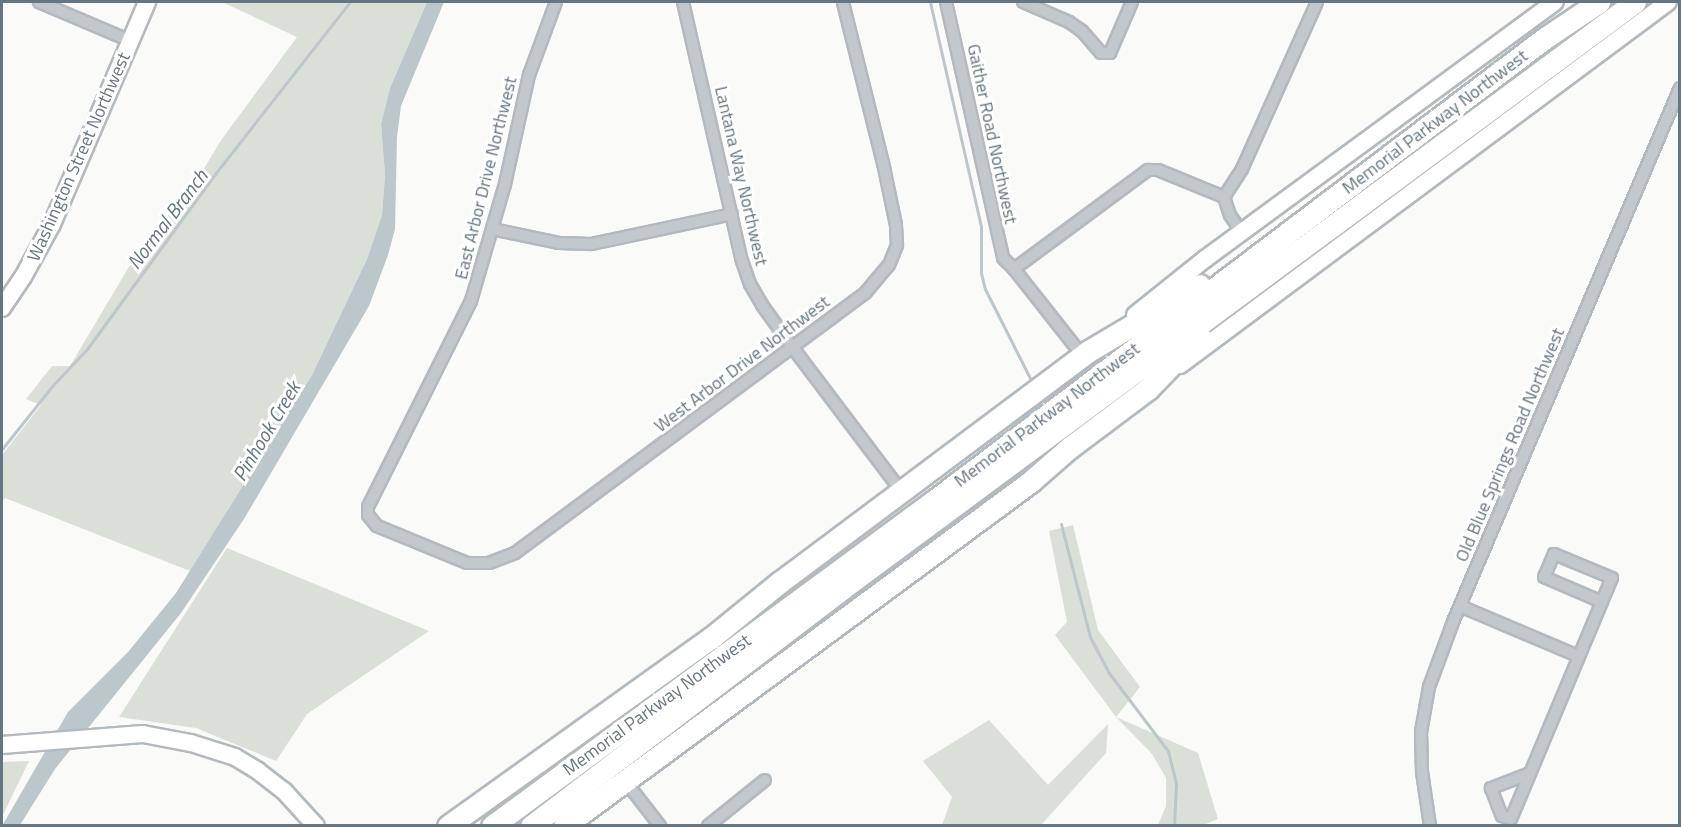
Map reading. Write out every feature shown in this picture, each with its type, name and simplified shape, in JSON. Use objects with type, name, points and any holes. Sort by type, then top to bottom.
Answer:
[{"type":"highway","name":"Memorial Parkway Northwest","points":[[492,825],[934,500],[1545,38],[1599,2]]},
{"type":"highway","name":"Memorial Parkway Northwest","points":[[531,825],[1287,258],[1630,5]]},
{"type":"highway","points":[[448,825],[711,638],[1084,354],[1286,235]]},
{"type":"highway","points":[[570,824],[1030,482],[1069,448],[1148,389],[1190,344],[1287,258]]},
{"type":"highway","points":[[688,706],[713,696],[796,645],[824,633]]},
{"type":"main road","name":"Washington Street Northwest","points":[[2,308],[23,277],[52,224],[147,2]]},
{"type":"main road","points":[[1084,354],[1242,233],[1555,2]]},
{"type":"main road","points":[[1628,30],[1649,2]]},
{"type":"main road","points":[[1148,389],[1668,2]]},
{"type":"main road","points":[[2,745],[143,734],[190,742],[235,757],[285,791],[316,825]]},
{"type":"street","points":[[39,2],[131,41]]},
{"type":"street","name":"East Arbor Drive Northwest","points":[[373,520],[368,515],[371,497],[459,328],[480,274],[529,75],[556,2]]},
{"type":"street","name":"Lantana Way Northwest","points":[[683,2],[750,284],[793,348],[902,491]]},
{"type":"street","name":"West Arbor Drive Northwest","points":[[373,520],[378,526],[454,560],[478,563],[505,559],[866,292],[890,265],[897,244],[883,163],[843,2]]},
{"type":"street","name":"Gaither Road Northwest","points":[[946,2],[1002,258],[1014,269],[1084,354]]},
{"type":"street","points":[[1023,2],[1076,26],[1101,53],[1110,53],[1132,2]]},
{"type":"street","points":[[1224,197],[1242,169],[1317,2]]},
{"type":"street","name":"Old Blue Springs Road Northwest","points":[[1430,825],[1422,772],[1421,732],[1429,687],[1460,606],[1680,88]]},
{"type":"street","points":[[1014,269],[1148,170],[1158,170],[1224,197],[1230,215],[1242,233]]},
{"type":"street","points":[[492,229],[559,243],[591,244],[732,214]]},
{"type":"street","points":[[1528,774],[1612,579],[1554,554],[1544,577],[1602,602]]},
{"type":"street","points":[[1460,606],[1578,656]]},
{"type":"street","points":[[708,825],[765,780]]},
{"type":"street","points":[[626,782],[660,825]]},
{"type":"shaded area","points":[[222,2],[427,2],[390,88],[381,124],[385,175],[382,215],[367,259],[312,375],[190,571],[5,498],[2,502],[2,455],[41,405],[26,399],[52,366],[70,366],[139,250],[195,183],[222,139],[297,37]]},
{"type":"shaded area","points":[[427,2],[444,2],[401,106],[397,137],[395,229],[369,306],[244,519],[181,613],[55,769],[20,825],[2,826],[68,712],[128,652],[176,593],[312,375],[367,259],[382,215],[385,175],[381,124],[390,88]]},
{"type":"shaded area","points":[[1073,525],[1098,630],[1140,687],[1116,717],[1055,635],[1067,622],[1049,531]]},
{"type":"shaded area","points":[[227,548],[429,631],[307,714],[276,761],[196,728],[119,717]]},
{"type":"shaded area","points":[[1116,717],[1198,753],[1218,819],[1203,825],[1158,825],[1166,806],[1166,778],[1152,754]]},
{"type":"shaded area","points":[[989,720],[1048,785],[1108,724],[1106,753],[1041,825],[942,825],[952,797],[923,761]]},
{"type":"shaded area","points":[[29,761],[2,817],[2,762]]},
{"type":"waterway","name":"Normal Branch","points":[[2,449],[53,385],[87,349],[215,174],[350,2]]},
{"type":"waterway","points":[[930,2],[981,226],[981,273],[985,289],[1030,378]]},
{"type":"waterway","points":[[1061,524],[1090,637],[1109,673],[1168,751],[1176,784],[1174,826]]},
{"type":"water label","name":"Pinhook Creek","points":[[266,431]]}]
